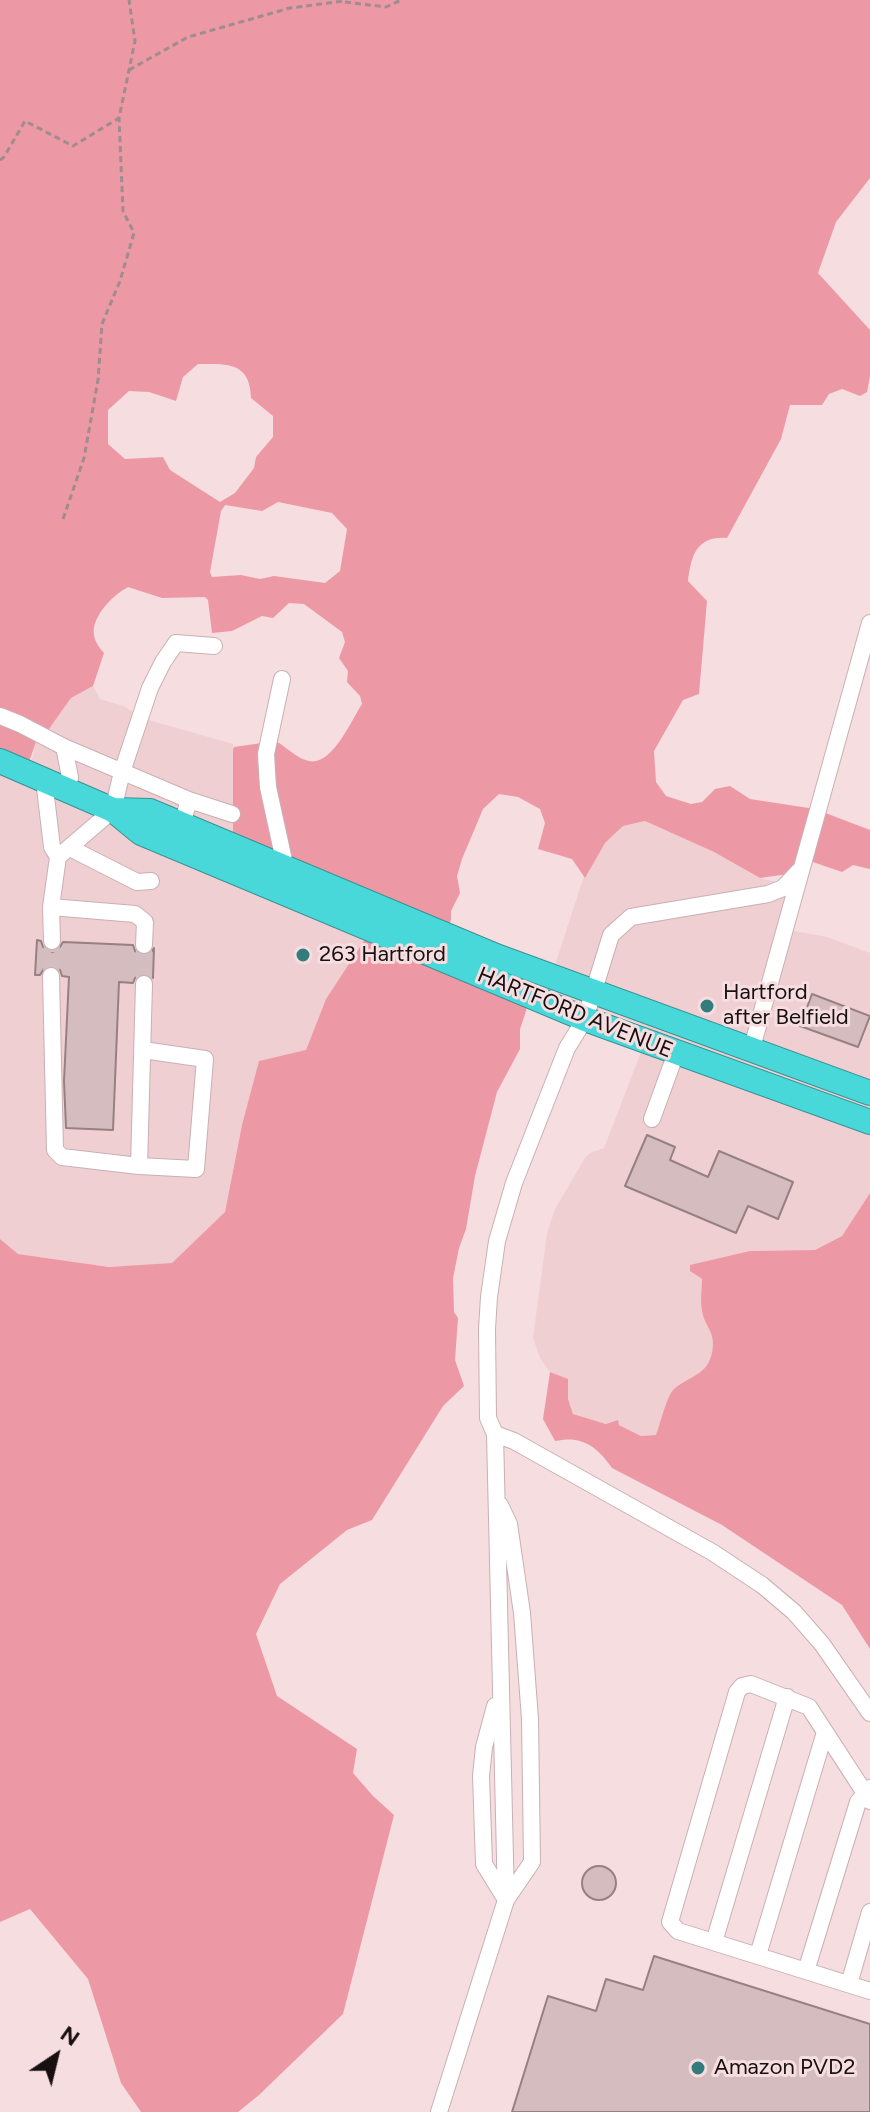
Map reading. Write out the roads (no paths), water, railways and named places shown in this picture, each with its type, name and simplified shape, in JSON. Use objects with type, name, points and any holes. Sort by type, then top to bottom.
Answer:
[{"type":"highway","name":"HARTFORD AVENUE","points":[[0,761],[113,810],[141,833],[585,1019],[870,1122]]},
{"type":"highway","name":"HARTFORD AVENUE","points":[[113,810],[150,811],[496,956],[870,1093]]},
{"type":"street","points":[[751,1051],[870,623]]},
{"type":"street","points":[[52,941],[51,907],[64,853],[113,810],[122,772],[150,688],[163,662],[176,643],[214,646]]},
{"type":"street","points":[[282,679],[266,754],[268,787],[285,865]]},
{"type":"street","points":[[0,716],[122,772],[232,814]]},
{"type":"street","points":[[64,747],[70,777],[68,790]]},
{"type":"street","points":[[44,780],[52,847],[137,882],[151,881]]},
{"type":"street","points":[[182,824],[189,800]]},
{"type":"street","points":[[506,1900],[498,1500],[495,1434],[488,1418],[487,1329],[497,1241],[514,1183],[567,1048],[585,1019],[611,935],[631,917],[768,894],[783,888],[799,871]]},
{"type":"street","points":[[51,907],[135,914],[145,922],[144,945]]},
{"type":"street","points":[[51,976],[55,1150],[62,1157],[196,1169],[205,1059],[143,1050]]},
{"type":"street","points":[[139,1166],[144,984]]},
{"type":"street","points":[[652,1119],[676,1053]]},
{"type":"street","points":[[495,1434],[514,1441],[753,1578],[808,1627],[870,1713]]},
{"type":"street","points":[[439,2112],[506,1900],[532,1862],[531,1765],[522,1613],[509,1524],[498,1500]]},
{"type":"street","points":[[806,1971],[858,1802],[868,1794],[809,1707],[751,1684],[742,1686],[737,1692],[670,1922],[678,1931],[758,1955],[806,1971],[870,1991]]},
{"type":"street","points":[[714,1942],[787,1697]]},
{"type":"street","points":[[758,1955],[825,1732]]},
{"type":"street","points":[[849,1984],[870,1912]]},
{"type":"tunnel","points":[[51,976],[52,941]]},
{"type":"tunnel","points":[[144,945],[144,984]]},
{"type":"place","name":"263 Hartford","points":[[303,955]]},
{"type":"place","name":"Hartford after Belfield","points":[[707,1006]]},
{"type":"place","name":"Amazon PVD2","points":[[698,2068]]}]
